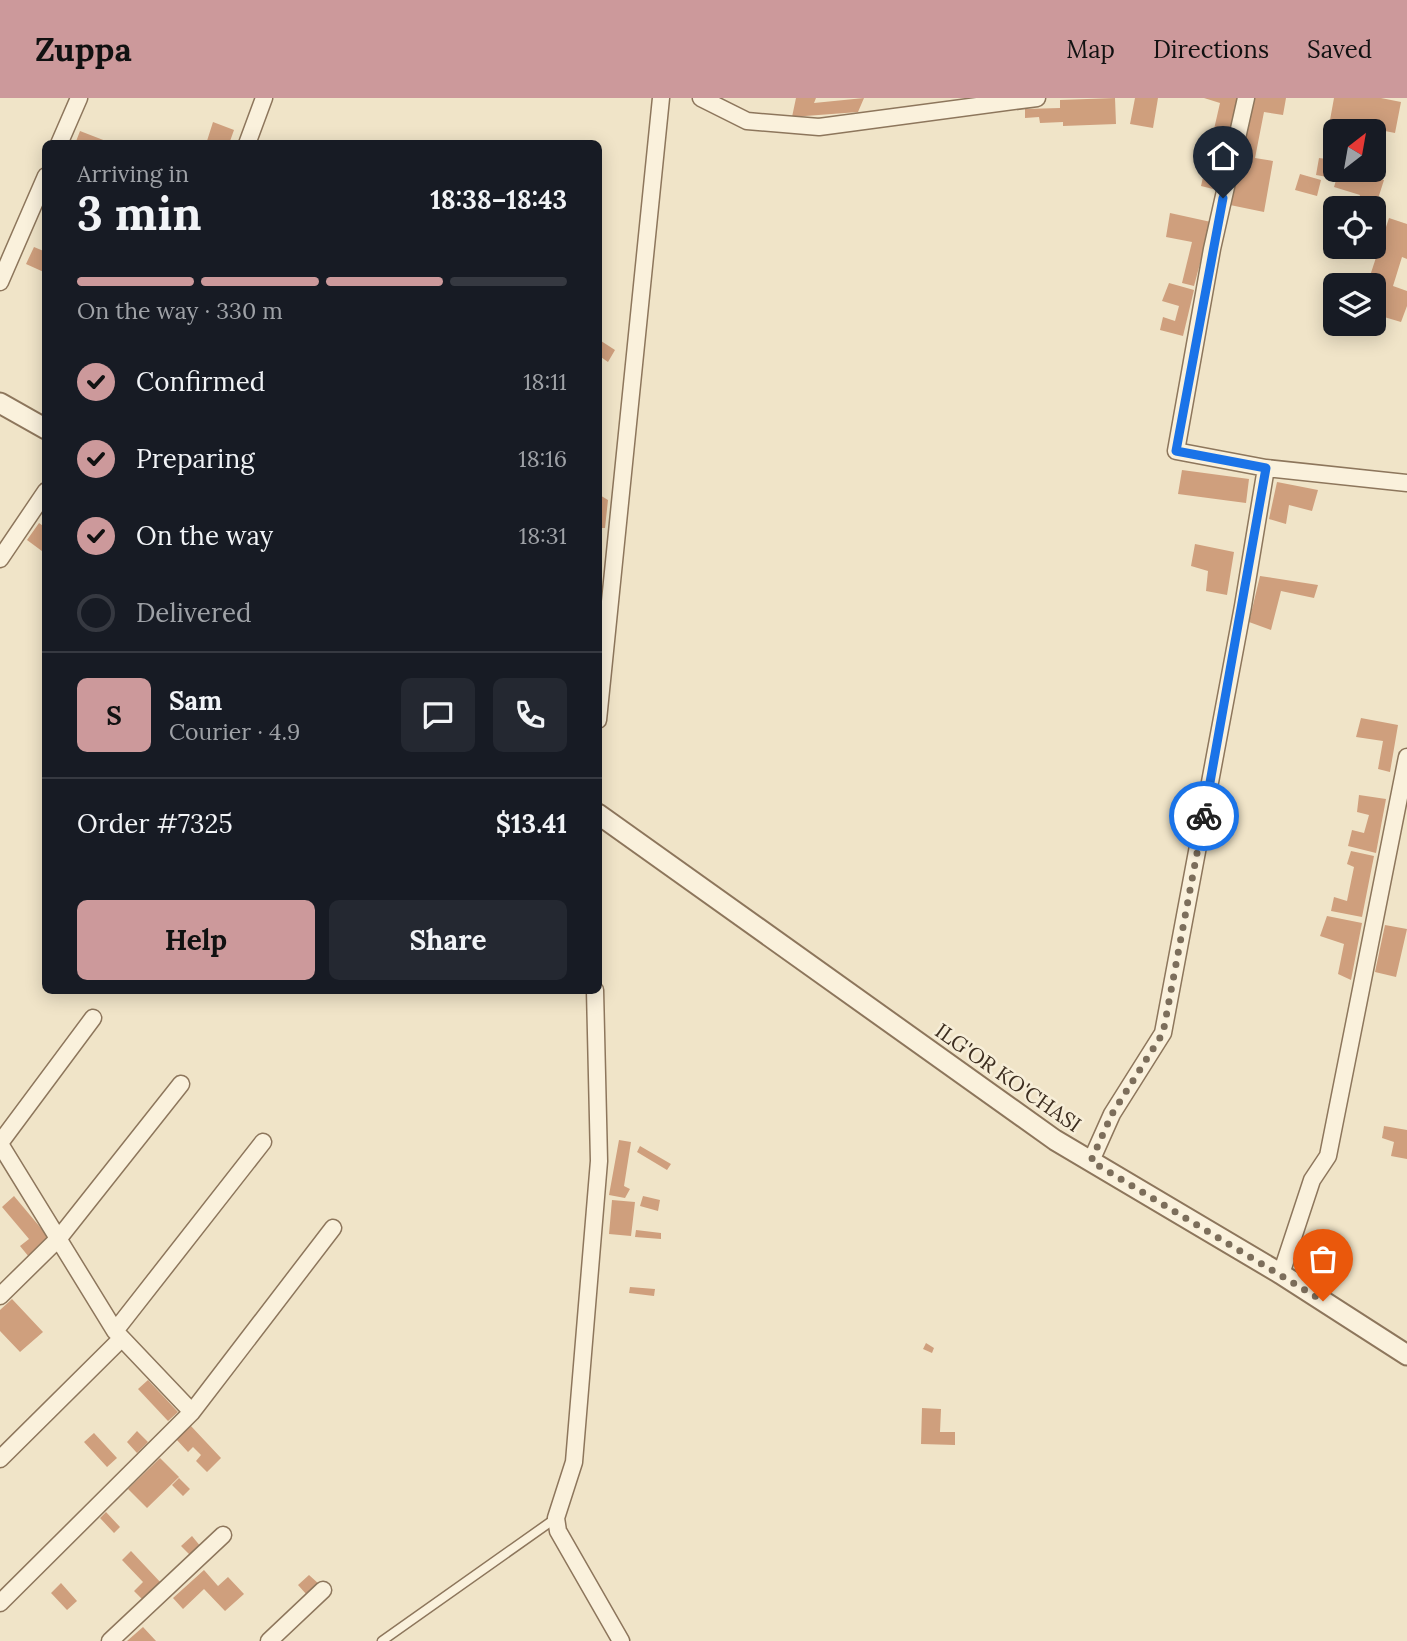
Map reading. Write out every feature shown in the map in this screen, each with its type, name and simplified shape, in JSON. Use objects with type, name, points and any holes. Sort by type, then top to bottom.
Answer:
[{"type":"street","points":[[61,140],[79,98]]},
{"type":"street","points":[[248,140],[264,98]]},
{"type":"street","points":[[602,681],[661,98]]},
{"type":"street","points":[[701,98],[747,121],[819,127],[1037,98]]},
{"type":"street","points":[[1246,98],[1212,249],[1176,451],[1266,468],[1407,483]]},
{"type":"street","points":[[0,282],[42,185]]},
{"type":"street","points":[[0,403],[42,427]]},
{"type":"street","points":[[1091,1161],[1112,1114],[1163,1033],[1243,606],[1266,468]]},
{"type":"street","points":[[0,559],[42,497]]},
{"type":"street","points":[[1281,1274],[1312,1180],[1328,1156],[1407,757]]},
{"type":"street","name":"ILG'OR KO'CHASI","points":[[602,817],[1055,1140],[1281,1274],[1407,1355]]},
{"type":"street","points":[[594,994],[599,1161],[574,1462],[556,1518],[558,1531],[621,1641]]},
{"type":"street","points":[[93,1018],[0,1143],[118,1335],[192,1412]]},
{"type":"street","points":[[0,1296],[59,1238],[181,1084]]},
{"type":"street","points":[[0,1459],[118,1335],[263,1142]]},
{"type":"street","points":[[0,1603],[192,1412],[333,1228]]},
{"type":"street","points":[[110,1641],[223,1535]]},
{"type":"street","points":[[270,1641],[323,1590]]},
{"type":"lane","points":[[382,1641],[556,1518]]},
{"type":"building","points":[[796,98],[816,98],[814,103],[864,98],[858,112],[792,117]]},
{"type":"building","points":[[1115,98],[1116,124],[1063,126],[1063,122],[1040,123],[1039,117],[1025,118],[1025,109],[1060,108],[1060,100]]},
{"type":"building","points":[[1135,98],[1158,98],[1153,128],[1130,124]]},
{"type":"building","points":[[1204,98],[1238,98],[1217,190],[1201,186],[1220,103]]},
{"type":"building","points":[[1251,98],[1286,98],[1283,115],[1264,112],[1255,158],[1273,161],[1264,212],[1230,205]]},
{"type":"building","points":[[1334,98],[1381,98],[1401,102],[1395,133],[1386,131],[1386,119],[1330,119]]},
{"type":"building","points":[[213,122],[234,130],[230,140],[207,140]]},
{"type":"building","points":[[80,131],[103,140],[77,140]]},
{"type":"building","points":[[1319,158],[1323,158],[1323,176],[1316,175]]},
{"type":"building","points":[[1300,174],[1321,180],[1317,196],[1295,190]]},
{"type":"building","points":[[1335,182],[1383,182],[1379,196],[1360,196],[1334,187]]},
{"type":"building","points":[[1170,213],[1211,222],[1194,286],[1182,283],[1192,242],[1166,237]]},
{"type":"building","points":[[1389,218],[1407,224],[1407,259],[1402,257],[1393,286],[1407,291],[1407,306],[1401,322],[1386,318],[1386,273],[1371,273],[1376,259],[1386,259],[1386,227]]},
{"type":"building","points":[[34,247],[42,250],[42,271],[26,264]]},
{"type":"building","points":[[1169,283],[1194,290],[1183,336],[1160,330],[1163,317],[1175,321],[1179,306],[1162,301]]},
{"type":"building","points":[[602,342],[615,350],[608,362],[602,358]]},
{"type":"building","points":[[1182,470],[1249,479],[1246,503],[1178,494]]},
{"type":"building","points":[[1277,482],[1318,490],[1312,511],[1289,505],[1286,524],[1269,519]]},
{"type":"building","points":[[602,496],[608,500],[605,528],[602,528]]},
{"type":"building","points":[[39,523],[42,525],[42,551],[27,540]]},
{"type":"building","points":[[1195,544],[1234,552],[1227,595],[1206,591],[1208,571],[1191,566]]},
{"type":"building","points":[[1260,576],[1318,585],[1314,598],[1281,591],[1271,630],[1249,622]]},
{"type":"building","points":[[1361,718],[1398,725],[1390,772],[1378,769],[1383,741],[1356,737]]},
{"type":"building","points":[[1359,795],[1386,799],[1376,853],[1348,846],[1352,830],[1364,833],[1369,815],[1357,812]]},
{"type":"building","points":[[1351,851],[1374,856],[1362,917],[1331,911],[1334,897],[1347,901],[1354,867],[1347,864]]},
{"type":"building","points":[[1327,916],[1362,923],[1351,980],[1338,974],[1344,944],[1320,936]]},
{"type":"building","points":[[1385,925],[1407,929],[1396,977],[1375,972]]},
{"type":"building","points":[[1384,1126],[1407,1130],[1407,1159],[1391,1156],[1394,1142],[1382,1138]]},
{"type":"building","points":[[619,1140],[631,1142],[624,1186],[630,1189],[625,1198],[609,1195]]},
{"type":"building","points":[[640,1146],[671,1164],[667,1170],[637,1152]]},
{"type":"building","points":[[14,1196],[50,1239],[29,1257],[20,1246],[29,1239],[2,1207]]},
{"type":"building","points":[[643,1196],[660,1200],[658,1211],[640,1206]]},
{"type":"building","points":[[612,1200],[635,1202],[631,1236],[609,1234]]},
{"type":"building","points":[[636,1230],[661,1233],[661,1239],[635,1237]]},
{"type":"building","points":[[630,1287],[655,1289],[654,1296],[629,1293]]},
{"type":"building","points":[[12,1299],[43,1332],[20,1352],[0,1331],[0,1310]]},
{"type":"building","points":[[926,1343],[934,1348],[932,1353],[923,1349]]},
{"type":"building","points":[[148,1380],[178,1412],[168,1421],[138,1389]]},
{"type":"building","points":[[922,1408],[941,1409],[940,1432],[955,1432],[955,1445],[921,1444]]},
{"type":"building","points":[[190,1425],[221,1458],[207,1472],[196,1461],[201,1455],[193,1447],[188,1452],[176,1439]]},
{"type":"building","points":[[137,1431],[148,1442],[137,1453],[127,1442]]},
{"type":"building","points":[[94,1433],[117,1458],[107,1467],[84,1442]]},
{"type":"building","points":[[160,1458],[179,1477],[147,1508],[128,1489]]},
{"type":"building","points":[[179,1478],[190,1489],[183,1496],[172,1485]]},
{"type":"building","points":[[106,1512],[120,1527],[114,1533],[100,1518]]},
{"type":"building","points":[[192,1536],[201,1547],[191,1556],[181,1546]]},
{"type":"building","points":[[131,1551],[162,1584],[144,1601],[134,1591],[143,1582],[122,1560]]},
{"type":"building","points":[[204,1570],[218,1586],[228,1577],[244,1594],[225,1611],[204,1589],[183,1609],[173,1598]]},
{"type":"building","points":[[309,1575],[319,1584],[307,1595],[298,1585]]},
{"type":"building","points":[[61,1583],[77,1601],[67,1610],[51,1593]]},
{"type":"building","points":[[143,1627],[156,1641],[127,1641]]},
{"type":"way so far","points":[[1204,816],[1163,1033],[1112,1114],[1091,1161],[1323,1301]]},
{"type":"route","points":[[1204,816],[1266,468],[1185,455],[1176,451],[1223,198]]}]
